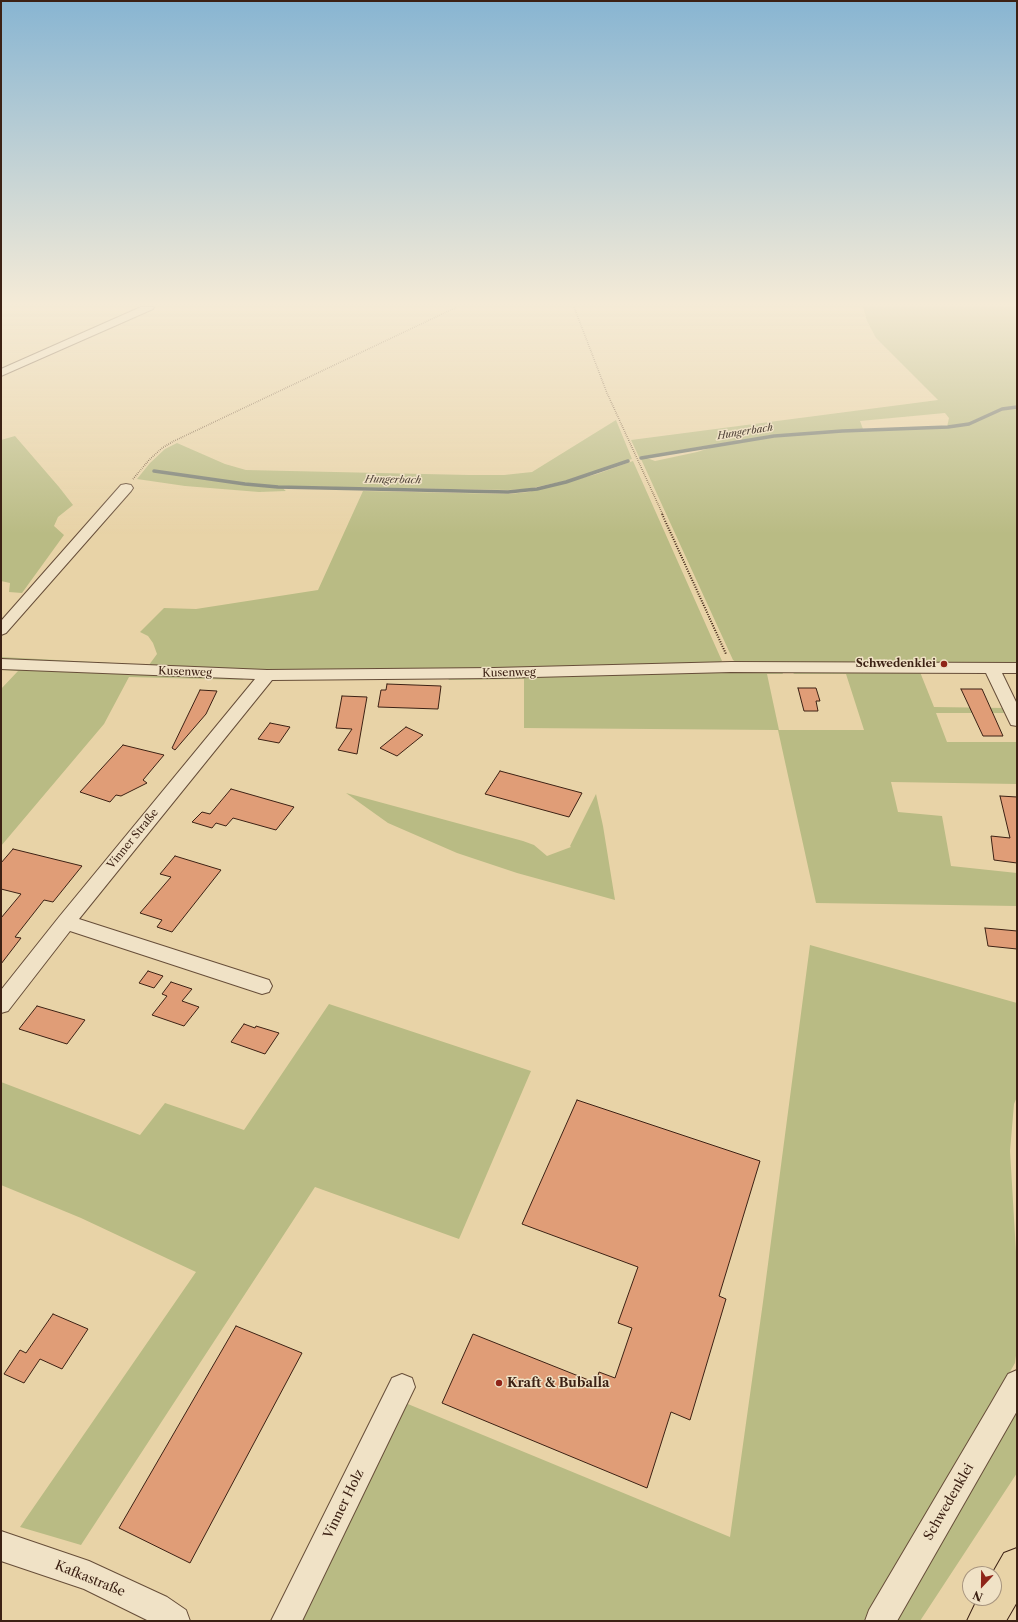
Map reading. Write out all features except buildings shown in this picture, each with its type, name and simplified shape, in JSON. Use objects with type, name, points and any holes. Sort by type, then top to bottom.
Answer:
[{"type":"highway","points":[[986,1621],[1017,1566]]},
{"type":"street","points":[[1,630],[126,488]]},
{"type":"street","name":"Kusenweg","points":[[1,664],[267,675],[494,673],[731,667],[1017,668]]},
{"type":"street","points":[[992,668],[1017,721]]},
{"type":"street","name":"Vinner Straße","points":[[1,1004],[267,675]]},
{"type":"street","points":[[66,922],[262,986]]},
{"type":"street","name":"Schwedenklei","points":[[880,1621],[1000,1415],[1017,1382]]},
{"type":"street","name":"Vinner Holz","points":[[286,1621],[402,1387]]},
{"type":"street","name":"Kafkastraße","points":[[1,1546],[89,1576],[156,1608],[175,1621]]},
{"type":"path","points":[[138,473],[162,448],[174,441],[297,383]]},
{"type":"path","points":[[602,383],[731,667]]},
{"type":"green space","points":[[921,383],[1017,383],[1017,664],[991,664],[990,662],[916,662],[916,665],[742,664],[733,660],[641,459],[647,458],[655,461],[713,447],[775,437],[841,431],[947,427],[949,418],[945,413],[860,421],[863,429],[773,435],[639,457],[631,440],[938,400]]},
{"type":"green space","points":[[616,420],[632,459],[565,481],[527,489],[508,490],[280,486],[286,491],[259,492],[185,486],[137,479],[150,463],[165,449],[177,443],[225,464],[246,470],[469,475],[504,475],[532,472]]},
{"type":"green space","points":[[15,436],[73,505],[58,517],[54,526],[64,535],[22,593],[9,592],[10,583],[1,581],[1,440]]},
{"type":"green space","points":[[633,461],[722,661],[718,664],[542,669],[247,671],[1,661],[1,657],[149,665],[157,654],[153,643],[148,636],[140,632],[164,608],[196,609],[318,590],[363,491],[509,494],[528,492],[597,474]]},
{"type":"green space","points":[[1,667],[239,677],[244,680],[129,677],[104,724],[1,846],[1,689],[18,671],[1,670]]},
{"type":"green space","points":[[718,671],[782,672],[783,674],[767,674],[779,730],[864,730],[846,674],[793,674],[797,671],[920,672],[934,707],[1004,708],[1007,713],[936,713],[947,742],[1017,742],[1017,784],[891,782],[898,812],[942,816],[951,866],[1017,873],[1017,906],[816,903],[778,730],[524,728],[524,679],[448,680],[452,677]]},
{"type":"green space","points":[[346,793],[523,841],[534,845],[547,856],[571,847],[570,846],[596,794],[603,826],[615,900],[517,873],[457,853],[388,823]]},
{"type":"green space","points":[[810,945],[1017,1003],[1017,1097],[1014,1104],[1010,1151],[1017,1269],[1017,1348],[1015,1363],[866,1621],[298,1621],[403,1402],[730,1537],[763,1302]]},
{"type":"green space","points":[[329,1004],[531,1071],[459,1239],[315,1187],[81,1545],[20,1527],[196,1272],[81,1218],[1,1185],[1,1082],[140,1135],[165,1103],[244,1130]]},
{"type":"green space","points":[[1017,1410],[1017,1473],[920,1621],[894,1621]]},
{"type":"waterway","name":"Hungerbach","points":[[641,458],[774,436],[842,431],[948,427],[969,424],[1002,409],[1017,407]]},
{"type":"waterway","name":"Hungerbach","points":[[154,471],[245,484],[278,487],[508,492],[537,489],[566,482],[628,461]]},
{"type":"place","name":"Schwedenklei","points":[[944,664]]},
{"type":"place","name":"Kraft & Buballa","points":[[499,1383]]}]
